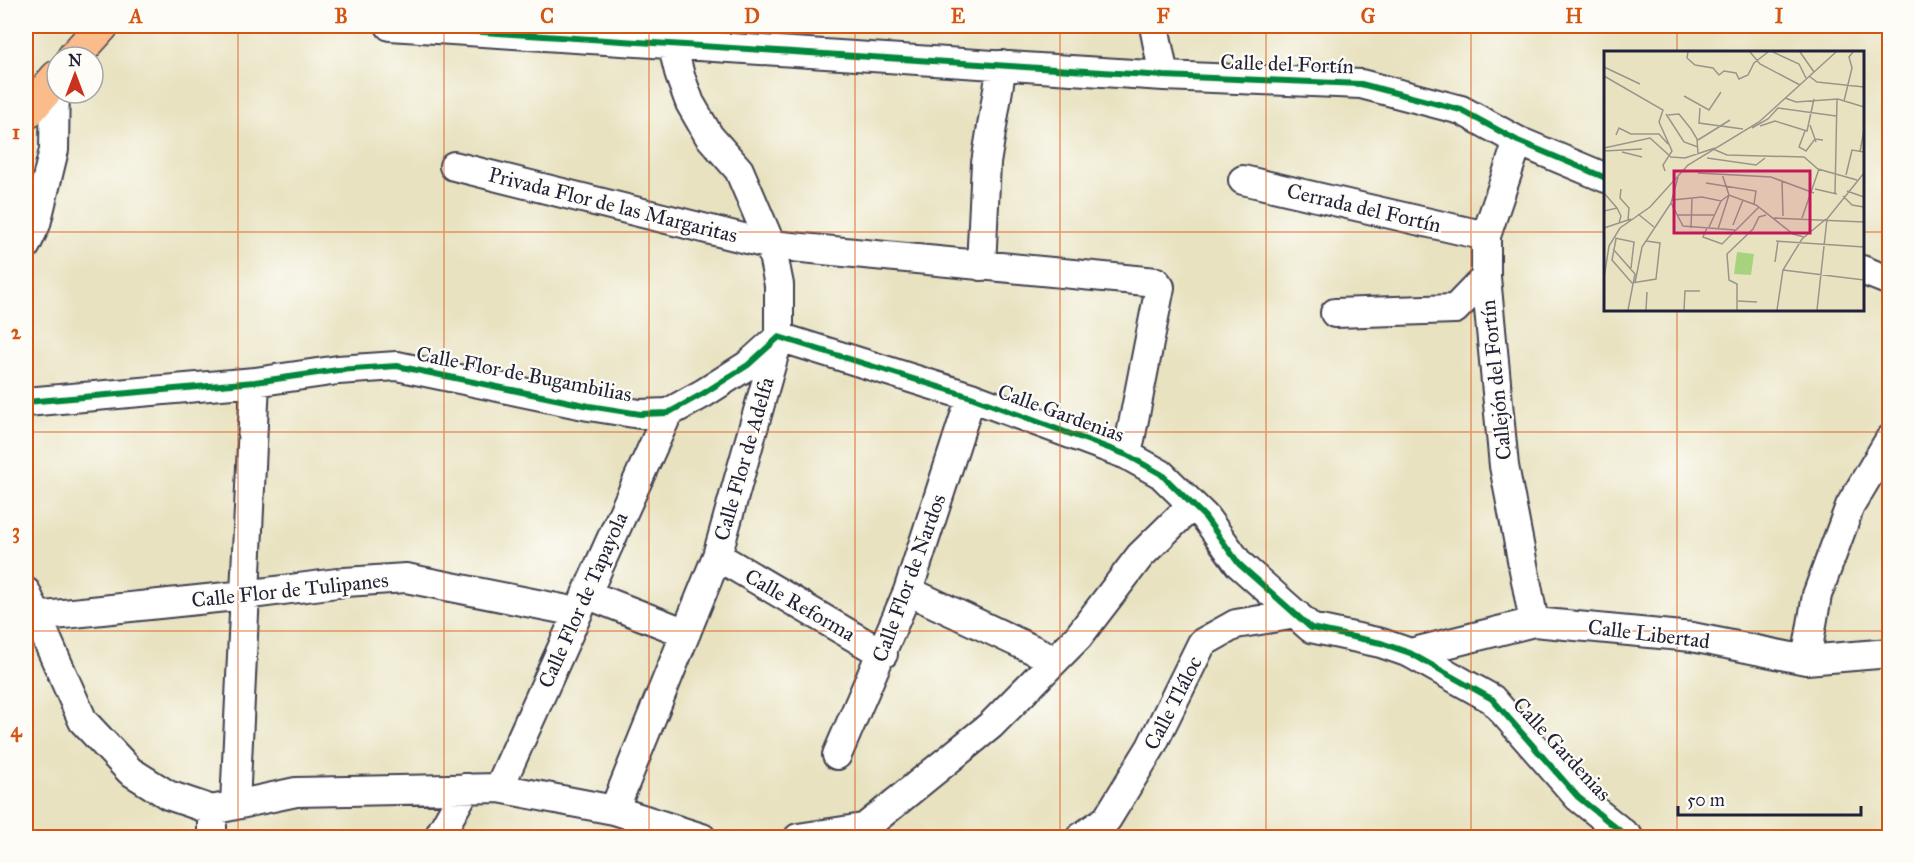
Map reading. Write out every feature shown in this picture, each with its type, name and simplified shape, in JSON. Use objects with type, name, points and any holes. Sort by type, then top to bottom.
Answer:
[{"type":"main road","points":[[85,45],[102,26]]},
{"type":"main road","points":[[26,113],[45,91]]},
{"type":"street","name":"Calle del Fortín","points":[[390,26],[658,37],[1164,76],[1361,84],[1461,110],[1518,141],[1604,177]]},
{"type":"street","points":[[1154,26],[1164,76]]},
{"type":"street","name":"Calle Flor de Adelfa","points":[[614,810],[717,556],[779,337],[779,285],[771,244],[739,170],[709,136],[658,37]]},
{"type":"street","points":[[1002,65],[986,163],[981,266],[1156,282],[1160,287],[1126,454]]},
{"type":"street","points":[[26,245],[36,224],[54,150],[59,105]]},
{"type":"street","name":"Callejón del Fortín","points":[[1518,141],[1486,236],[1486,277],[1504,466],[1534,622]]},
{"type":"street","name":"Privada Flor de las Margaritas","points":[[454,166],[771,244],[981,266]]},
{"type":"street","name":"Cerrada del Fortín","points":[[1243,180],[1486,236]]},
{"type":"street","points":[[1864,270],[1890,281]]},
{"type":"street","points":[[1335,313],[1455,309],[1486,277]]},
{"type":"street","name":"Calle Gardenias","points":[[779,337],[971,397],[1126,454],[1161,474],[1192,505],[1239,564],[1311,628],[1382,644],[1410,653],[1492,699],[1578,797],[1629,837]]},
{"type":"street","name":"Calle Flor de Bugambilias","points":[[26,402],[255,382],[338,370],[397,366],[590,406],[640,414],[668,413],[748,365],[779,337]]},
{"type":"street","points":[[220,817],[245,595],[255,382]]},
{"type":"street","name":"Calle Flor de Nardos","points":[[837,755],[883,654],[908,591],[971,397]]},
{"type":"street","name":"Calle Flor de Tapayola","points":[[499,788],[668,413]]},
{"type":"street","points":[[1806,660],[1817,595],[1850,506],[1890,439]]},
{"type":"street","points":[[798,837],[857,833],[991,725],[1078,637],[1140,556],[1192,505]]},
{"type":"street","name":"Calle Reforma","points":[[717,556],[883,654]]},
{"type":"street","name":"Calle Flor de Tulipanes","points":[[30,604],[245,595],[345,582],[406,578],[581,603],[686,633]]},
{"type":"street","points":[[908,591],[1056,660]]},
{"type":"street","points":[[30,604],[83,721],[130,771],[168,795],[220,817],[296,792],[499,788],[614,810],[702,837]]},
{"type":"street","name":"Calle Tláloc","points":[[1080,837],[1107,819],[1151,747],[1202,644],[1236,624],[1296,614]]},
{"type":"street","name":"Calle Libertad","points":[[1410,653],[1534,622],[1692,637],[1806,660],[1890,653]]},
{"type":"street","points":[[438,837],[466,788]]},
{"type":"cycle path","points":[[390,26],[1164,76],[1361,84],[1461,110],[1518,141],[1604,177]]},
{"type":"cycle path","points":[[26,402],[255,382],[338,370],[397,366],[589,406],[640,414],[668,413],[748,365],[779,337],[971,397],[1127,455],[1161,474],[1205,517],[1239,564],[1311,628],[1381,643],[1410,653],[1492,699],[1578,797],[1629,838]]}]
